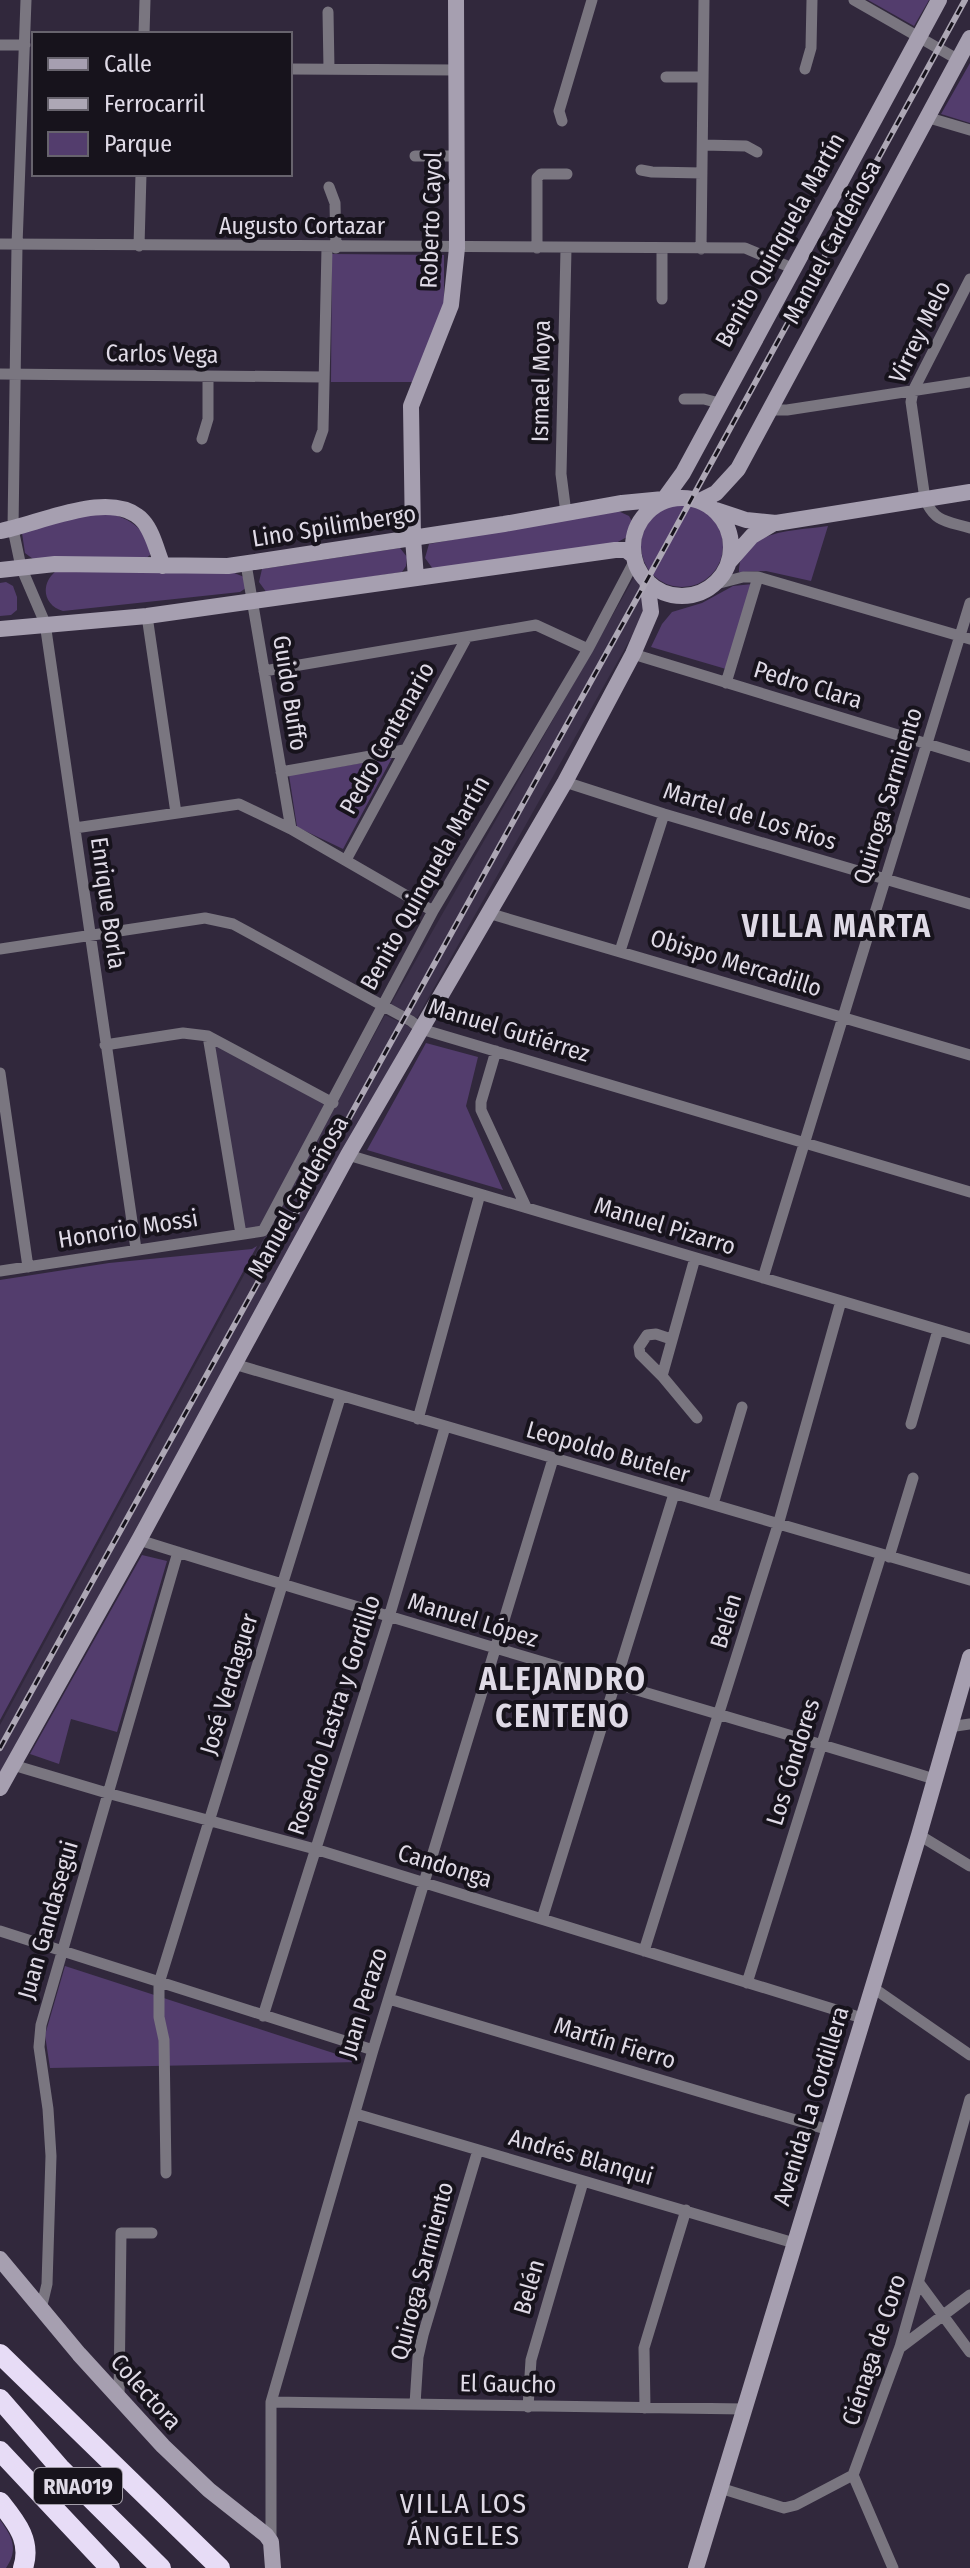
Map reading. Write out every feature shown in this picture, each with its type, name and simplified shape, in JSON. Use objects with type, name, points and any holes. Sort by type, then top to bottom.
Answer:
[{"type":"highway","points":[[0,2354],[220,2568]]},
{"type":"highway","name":"RNA019","points":[[0,2399],[60,2468],[161,2568]]},
{"type":"highway","name":"RNA019","points":[[0,2451],[110,2568]]},
{"type":"highway","points":[[0,2502],[23,2536],[27,2554],[23,2568]]},
{"type":"main road","name":"Roberto Cayol","points":[[416,578],[411,406],[451,305],[457,248],[456,0]]},
{"type":"main road","name":"Benito Quinquela Martín","points":[[667,500],[939,0]]},
{"type":"main road","name":"Manuel Cardeñosa","points":[[730,537],[731,493],[738,469],[970,38]]},
{"type":"main road","name":"Manuel Cardeñosa","points":[[707,505],[738,469]]},
{"type":"main road","name":"Lino Spilimbergo","points":[[0,570],[55,564],[246,564],[622,503],[667,500],[707,505],[755,522],[776,523],[970,492]]},
{"type":"main road","points":[[635,558],[634,538],[640,521],[652,508],[667,500]]},
{"type":"main road","points":[[707,505],[721,517],[730,537],[728,564]]},
{"type":"main road","points":[[7,530],[70,513],[115,507],[141,519],[148,528],[163,566]]},
{"type":"main road","name":"Lino Spilimbergo","points":[[712,585],[746,540],[776,523]]},
{"type":"main road","points":[[0,629],[147,616],[615,550],[626,550],[635,558],[647,580],[665,592],[688,595],[712,585]]},
{"type":"main road","name":"Manuel Cardeñosa","points":[[0,1788],[348,1155],[565,782],[644,633],[651,612],[647,580]]},
{"type":"main road","name":"Manuel Cardeñosa","points":[[644,633],[669,606],[688,595]]},
{"type":"main road","name":"Avenida La Cordillera","points":[[696,2568],[919,1835],[970,1657]]},
{"type":"main road","name":"Colectora","points":[[0,2259],[163,2446],[271,2542]]},
{"type":"main road","name":"Juan Perazo","points":[[271,2542],[273,2568]]},
{"type":"street","name":"Enrique Borla","points":[[26,0],[15,374],[7,530],[45,623],[136,1249]]},
{"type":"street","points":[[144,32],[145,0]]},
{"type":"street","points":[[562,121],[559,111],[562,98],[592,0]]},
{"type":"street","points":[[701,249],[704,0]]},
{"type":"street","points":[[805,69],[811,48],[812,0]]},
{"type":"street","points":[[854,0],[957,59]]},
{"type":"street","points":[[328,12],[329,69]]},
{"type":"street","points":[[0,45],[25,45]]},
{"type":"street","points":[[292,69],[456,70]]},
{"type":"street","points":[[666,77],[703,77]]},
{"type":"street","points":[[926,117],[970,130]]},
{"type":"street","points":[[703,145],[746,146],[757,152]]},
{"type":"street","points":[[415,156],[457,156]]},
{"type":"street","points":[[641,170],[702,173]]},
{"type":"street","points":[[537,248],[537,178],[541,174],[567,174]]},
{"type":"street","points":[[139,246],[141,176]]},
{"type":"street","points":[[317,447],[323,430],[323,377],[335,203],[329,187]]},
{"type":"street","name":"Augusto Cortazar","points":[[0,244],[750,249],[792,268]]},
{"type":"street","name":"Ismael Moya","points":[[566,249],[561,474],[566,513]]},
{"type":"street","points":[[662,250],[662,299]]},
{"type":"street","name":"Virrey Melo","points":[[925,499],[911,402],[913,391],[970,279]]},
{"type":"street","name":"Carlos Vega","points":[[0,374],[323,377]]},
{"type":"street","points":[[202,439],[208,419],[208,377]]},
{"type":"street","points":[[770,410],[970,382]]},
{"type":"street","points":[[684,399],[719,403]]},
{"type":"street","points":[[925,499],[934,518],[970,528]]},
{"type":"street","name":"Benito Quinquela Martín","points":[[263,1231],[433,911],[588,649],[635,558]]},
{"type":"street","name":"Guido Buffo","points":[[246,564],[291,829]]},
{"type":"street","points":[[712,585],[758,577],[965,637]]},
{"type":"street","points":[[726,683],[758,577]]},
{"type":"street","name":"Quiroga Sarmiento","points":[[763,1278],[926,744],[965,637],[970,603]]},
{"type":"street","points":[[147,616],[176,813]]},
{"type":"street","points":[[264,671],[536,625],[588,649]]},
{"type":"street","name":"Pedro Centenario","points":[[346,860],[467,637]]},
{"type":"street","name":"Pedro Clara","points":[[633,654],[970,757]]},
{"type":"street","points":[[281,772],[404,750]]},
{"type":"street","name":"Martel de Los Ríos","points":[[565,782],[970,904]]},
{"type":"street","points":[[75,828],[239,804],[291,829],[433,911]]},
{"type":"street","points":[[620,951],[664,814]]},
{"type":"street","name":"Obispo Mercadillo","points":[[488,913],[970,1055]]},
{"type":"street","name":"Manuel Gutiérrez","points":[[0,949],[91,933],[205,918],[218,919],[233,924],[421,1029],[970,1192]]},
{"type":"street","points":[[105,1045],[183,1033],[208,1036],[333,1103]]},
{"type":"street","points":[[208,1036],[241,1234]]},
{"type":"street","points":[[496,1051],[481,1110],[526,1207]]},
{"type":"street","points":[[0,1073],[28,1267]]},
{"type":"street","name":"Manuel Pizarro","points":[[348,1155],[970,1339]]},
{"type":"street","points":[[418,1419],[480,1194]]},
{"type":"street","name":"Honorio Mossi","points":[[0,1271],[263,1231]]},
{"type":"street","points":[[662,1376],[695,1258]]},
{"type":"street","name":"Belén","points":[[644,1951],[778,1525],[841,1301]]},
{"type":"street","points":[[911,1424],[938,1330]]},
{"type":"street","points":[[671,1339],[656,1334],[647,1335],[639,1347],[640,1354],[697,1418]]},
{"type":"street","name":"Leopoldo Buteler","points":[[234,1364],[340,1398],[970,1580]]},
{"type":"street","name":"José Verdaguer","points":[[159,1983],[340,1398]]},
{"type":"street","points":[[713,1504],[742,1407]]},
{"type":"street","name":"Rosendo Lastra y Gordillo","points":[[263,2016],[389,1617],[445,1427]]},
{"type":"street","name":"Juan Perazo","points":[[271,2542],[271,2402],[373,2050],[553,1459]]},
{"type":"street","name":"Los Cóndores","points":[[747,1983],[822,1744],[913,1478]]},
{"type":"street","points":[[542,1919],[674,1494]]},
{"type":"street","name":"Manuel López","points":[[139,1540],[934,1779]]},
{"type":"street","name":"Juan Gandasegui","points":[[41,2309],[47,2284],[51,2156],[39,2037],[178,1552]]},
{"type":"street","points":[[949,1727],[970,1724]]},
{"type":"street","name":"Candonga","points":[[13,1765],[315,1849],[862,2018]]},
{"type":"street","points":[[919,1835],[970,1866]]},
{"type":"street","points":[[0,1931],[373,2050]]},
{"type":"street","points":[[159,1983],[158,2006],[164,2040],[166,2173]]},
{"type":"street","points":[[872,1987],[970,2055]]},
{"type":"street","name":"Martín Fierro","points":[[389,1999],[829,2130]]},
{"type":"street","name":"Ciénaga de Coro","points":[[853,2475],[900,2347],[970,2099]]},
{"type":"street","name":"Andrés Blanqui","points":[[356,2114],[794,2243]]},
{"type":"street","name":"Quiroga Sarmiento","points":[[415,2404],[418,2357],[423,2335],[478,2150]]},
{"type":"street","name":"Belén","points":[[528,2407],[531,2360],[583,2182]]},
{"type":"street","points":[[645,2408],[644,2348],[686,2210]]},
{"type":"street","points":[[119,2398],[121,2233],[152,2233]]},
{"type":"street","points":[[919,2283],[970,2352]]},
{"type":"street","points":[[900,2347],[970,2295]]},
{"type":"street","name":"El Gaucho","points":[[271,2402],[744,2409]]},
{"type":"street","points":[[720,2488],[784,2508],[803,2502],[853,2475],[893,2568]]},
{"type":"shaded area","points":[[636,574],[646,611],[417,1018],[391,1004]]},
{"type":"shaded area","points":[[385,1015],[412,1028],[0,1776],[0,1725]]},
{"type":"shaded area","points":[[213,1042],[326,1104],[259,1228],[245,1230]]},
{"type":"green space","points":[[868,0],[929,0],[914,26]]},
{"type":"green space","points":[[970,63],[970,123],[941,114]]},
{"type":"green space","points":[[332,254],[444,255],[444,303],[415,382],[331,382]]},
{"type":"green space","points":[[682,505],[698,508],[711,517],[720,530],[723,546],[720,562],[711,575],[698,584],[682,587],[666,584],[653,575],[644,562],[641,546],[644,530],[653,517],[666,508]]},
{"type":"green space","points":[[616,510],[629,516],[634,525],[627,537],[614,544],[433,569],[425,558],[429,544]]},
{"type":"green space","points":[[102,512],[119,516],[135,525],[146,538],[150,555],[145,559],[33,559],[25,553],[22,533],[42,525]]},
{"type":"green space","points":[[828,526],[811,581],[766,571],[739,572],[742,558],[749,547],[759,540],[786,531]]},
{"type":"green space","points":[[400,548],[407,557],[402,572],[267,593],[259,582],[262,569]]},
{"type":"green space","points":[[56,571],[232,572],[244,577],[246,588],[240,592],[63,611],[51,604],[46,594],[48,582]]},
{"type":"green space","points":[[0,583],[13,586],[17,610],[11,615],[0,616]]},
{"type":"green space","points":[[753,584],[726,669],[651,647],[662,624],[672,612],[702,603],[733,586]]},
{"type":"green space","points":[[392,758],[343,849],[297,827],[289,775]]},
{"type":"green space","points":[[426,1043],[478,1057],[466,1106],[503,1190],[367,1150]]},
{"type":"green space","points":[[257,1246],[0,1720],[0,1280],[109,1263],[252,1249]]},
{"type":"green space","points":[[142,1555],[167,1561],[117,1732],[71,1719],[59,1764],[30,1754]]},
{"type":"green space","points":[[65,1966],[361,2062],[50,2068],[45,2035]]},
{"type":"green space","points":[[0,2520],[13,2549],[6,2568],[0,2568]]},
{"type":"railway","points":[[0,1748],[965,0]]},
{"type":"district","name":"VILLA MARTA","points":[[837,926]]},
{"type":"district","name":"ALEJANDRO CENTENO","points":[[563,1698]]},
{"type":"district","name":"VILLA LOS ÁNGELES","points":[[464,2519]]}]
